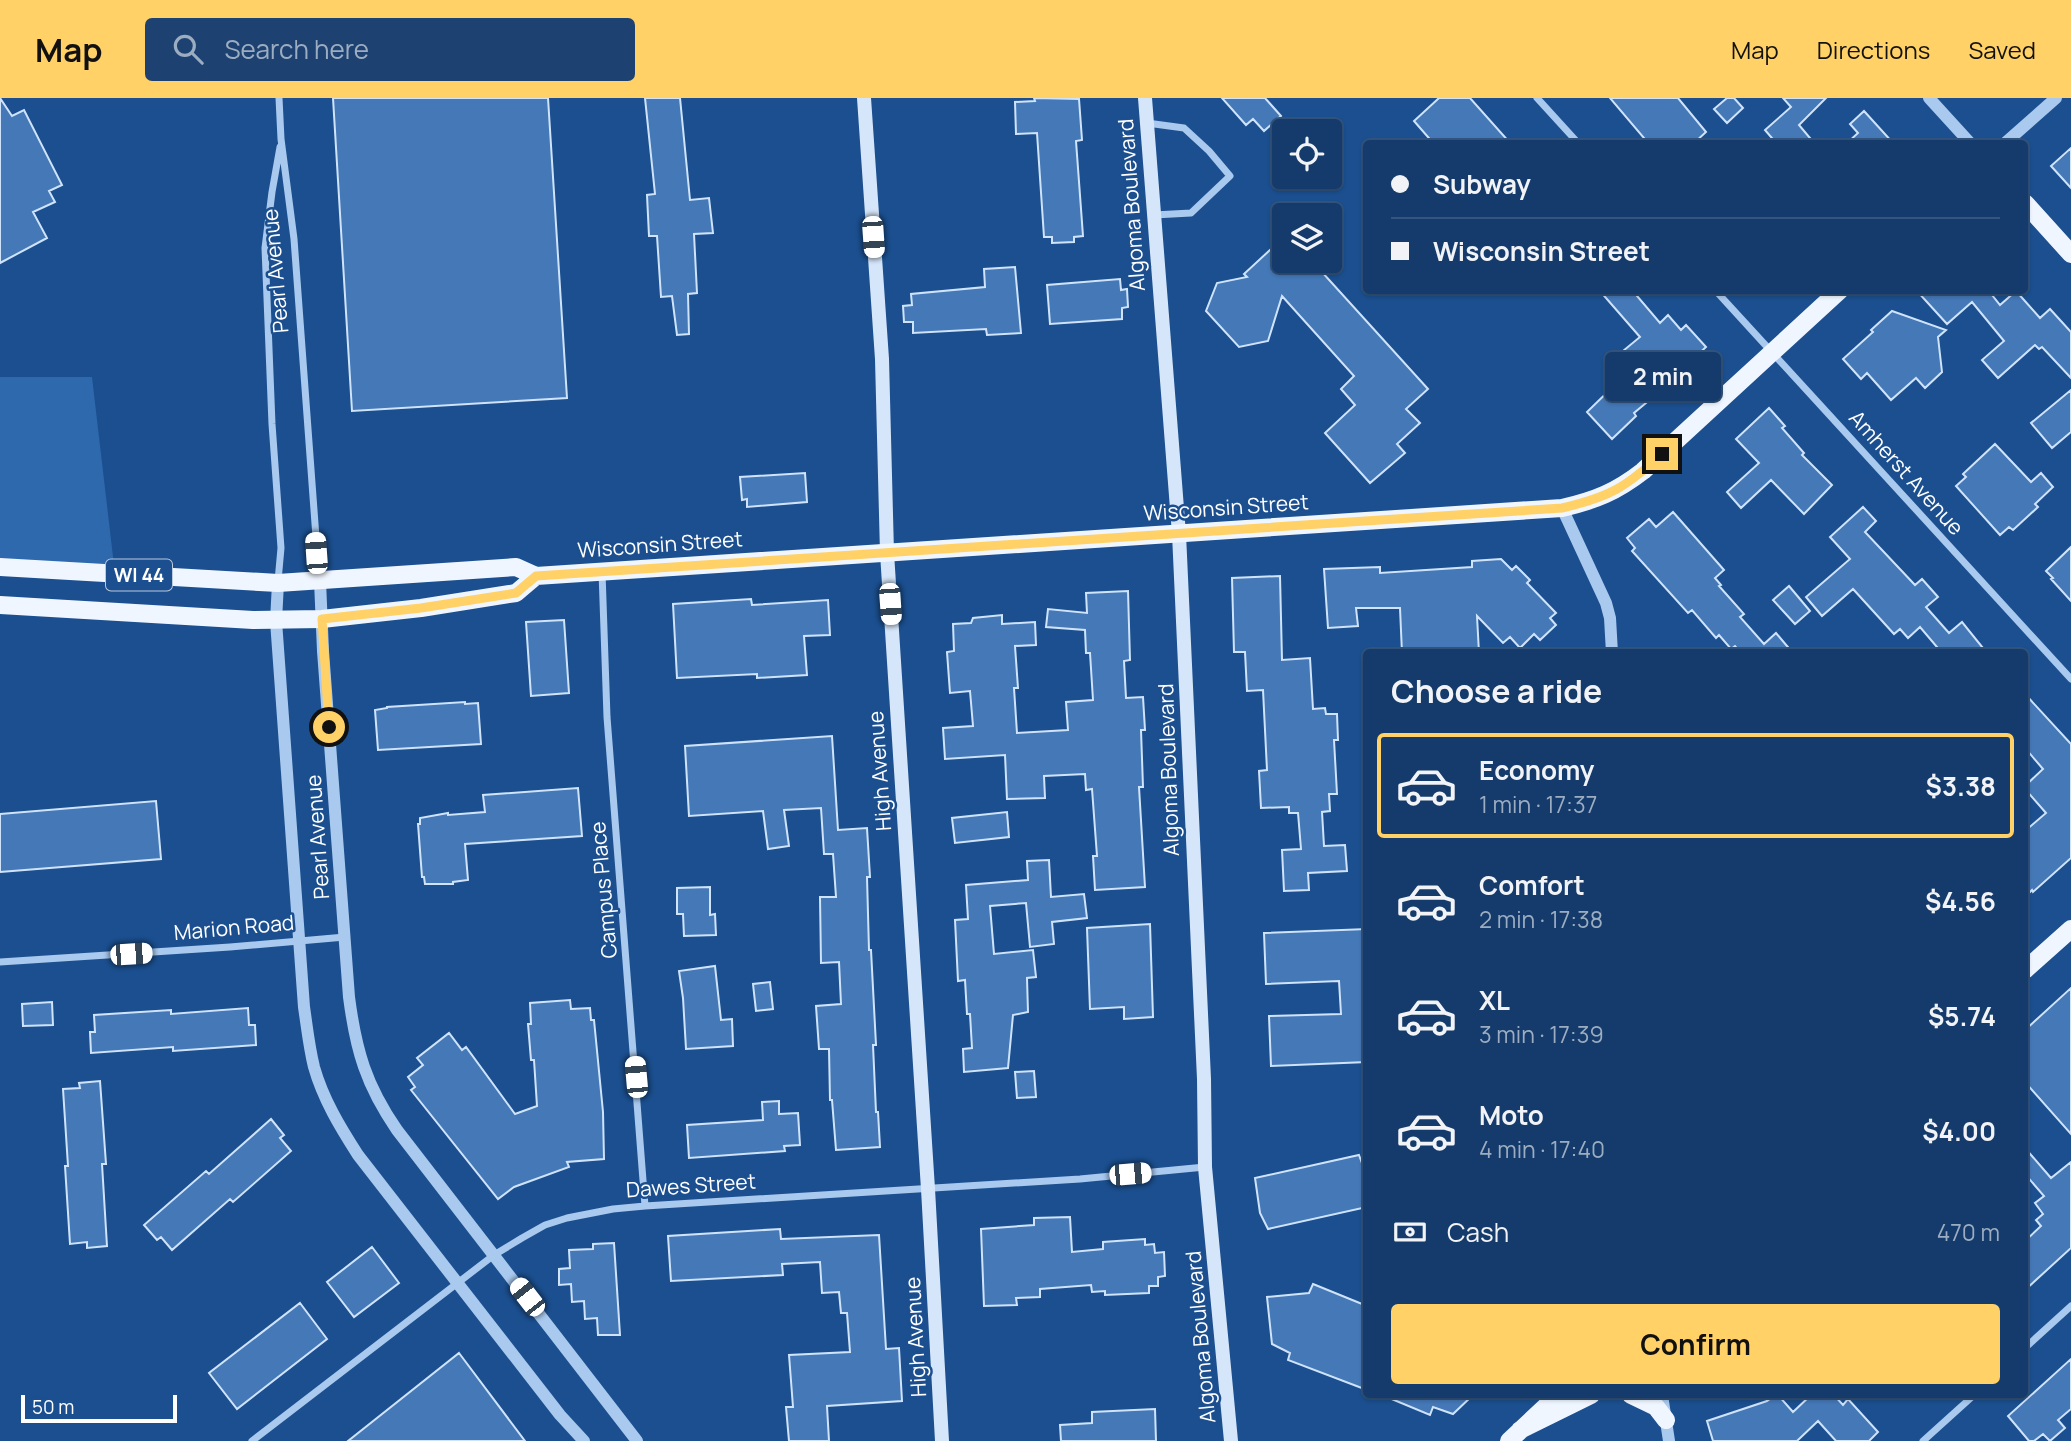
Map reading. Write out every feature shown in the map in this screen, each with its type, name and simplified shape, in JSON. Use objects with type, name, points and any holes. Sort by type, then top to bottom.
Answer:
[{"type":"main road","name":"High Avenue","points":[[864,98],[882,359],[887,553],[929,1189],[942,1441]]},
{"type":"main road","name":"Algoma Boulevard","points":[[1145,98],[1179,534],[1204,1079],[1205,1167],[1231,1441]]},
{"type":"main road","points":[[2028,206],[2071,254]]},
{"type":"main road","name":"Wisconsin Street","points":[[0,567],[278,583],[516,567],[536,576],[1562,508],[1598,499],[1623,486],[1643,471],[1836,294]]},
{"type":"main road","name":"Wisconsin Street","points":[[0,604],[276,621],[322,619],[421,608],[516,593],[536,576]]},
{"type":"main road","points":[[2028,967],[2071,929]]},
{"type":"main road","points":[[1514,1436],[1555,1398]]},
{"type":"main road","points":[[1514,1436],[1585,1398]]},
{"type":"main road","points":[[1637,1398],[1656,1407],[1666,1420]]},
{"type":"street","name":"Pearl Avenue","points":[[279,98],[281,139],[294,239],[345,937],[353,1031],[360,1059],[371,1088],[397,1130],[637,1441]]},
{"type":"street","points":[[1536,98],[1575,140]]},
{"type":"street","points":[[1929,98],[1966,140]]},
{"type":"street","points":[[2009,140],[2056,98]]},
{"type":"street","points":[[1147,123],[1184,128],[1209,151],[1230,176],[1191,213],[1154,215]]},
{"type":"street","name":"Pearl Avenue","points":[[281,139],[265,248],[272,424],[281,548],[276,621],[304,1007],[310,1046],[320,1084],[334,1117],[358,1155],[560,1415],[584,1441]]},
{"type":"street","name":"Amherst Avenue","points":[[1719,294],[2071,679]]},
{"type":"street","points":[[1562,508],[1606,603],[1614,649]]},
{"type":"street","name":"Campus Place","points":[[602,572],[607,717],[645,1206]]},
{"type":"street","name":"Marion Road","points":[[0,962],[345,937]]},
{"type":"street","name":"Dawes Street","points":[[252,1441],[494,1255],[534,1231],[567,1218],[645,1206],[1080,1179],[1205,1167]]},
{"type":"street","points":[[2028,1345],[2071,1306]]},
{"type":"street","points":[[1662,1398],[1669,1441]]},
{"type":"street","points":[[1923,1441],[1971,1398]]},
{"type":"shaded area","points":[[0,377],[92,377],[115,574],[0,567]]},
{"type":"building","points":[[0,98],[12,116],[24,110],[62,185],[49,191],[55,202],[33,212],[47,238],[0,263]]},
{"type":"building","points":[[333,98],[548,98],[567,398],[352,411]]},
{"type":"building","points":[[645,98],[680,98],[690,200],[709,198],[713,233],[694,234],[697,293],[688,294],[689,334],[677,335],[672,296],[661,297],[657,236],[649,236],[647,195],[655,194]]},
{"type":"building","points":[[1034,98],[1079,99],[1082,140],[1076,141],[1083,236],[1074,237],[1074,242],[1052,243],[1052,237],[1044,237],[1037,133],[1016,134],[1015,102],[1035,101]]},
{"type":"building","points":[[1222,98],[1265,98],[1281,116],[1272,119],[1272,124],[1264,131],[1253,119],[1246,125]]},
{"type":"building","points":[[1439,98],[1470,98],[1507,140],[1431,140],[1414,121]]},
{"type":"building","points":[[1610,98],[1678,98],[1706,132],[1697,140],[1646,140]]},
{"type":"building","points":[[1727,98],[1734,98],[1743,108],[1727,123],[1714,109]]},
{"type":"building","points":[[1783,98],[1826,98],[1799,125],[1812,140],[1774,140],[1765,130],[1791,107]]},
{"type":"building","points":[[1864,111],[1890,140],[1850,140],[1858,133],[1850,124]]},
{"type":"building","points":[[2071,148],[2071,188],[2051,166]]},
{"type":"building","points":[[1272,248],[1272,273],[1323,273],[1428,389],[1406,409],[1420,423],[1397,444],[1405,453],[1370,483],[1325,433],[1355,405],[1341,389],[1354,376],[1282,296],[1268,341],[1239,347],[1206,311],[1217,283],[1247,277],[1244,274]]},
{"type":"building","points":[[1015,267],[1021,333],[987,335],[986,329],[913,333],[913,322],[904,322],[903,306],[912,305],[911,294],[985,287],[984,269]]},
{"type":"building","points":[[1120,279],[1121,290],[1127,289],[1128,307],[1122,308],[1122,319],[1050,324],[1047,285]]},
{"type":"building","points":[[1602,294],[1635,294],[1660,323],[1668,315],[1681,330],[1686,325],[1706,347],[1674,377],[1676,378],[1634,413],[1636,416],[1612,439],[1587,412],[1625,375],[1612,360],[1640,337]]},
{"type":"building","points":[[1920,294],[1991,294],[2000,305],[2013,294],[2019,294],[2040,318],[2050,309],[2071,332],[2071,378],[2042,347],[2039,349],[2035,345],[1998,378],[1982,360],[2004,341],[1972,302],[1947,324]]},
{"type":"building","points":[[1892,311],[1946,330],[1938,337],[1942,372],[1925,388],[1916,378],[1891,400],[1867,373],[1861,379],[1843,359]]},
{"type":"building","points":[[2071,390],[2071,432],[2052,448],[2031,423]]},
{"type":"building","points":[[1769,408],[1804,453],[1802,455],[1832,485],[1804,514],[1771,480],[1741,508],[1727,492],[1759,463],[1736,439]]},
{"type":"building","points":[[1995,444],[2031,482],[2041,473],[2053,487],[2035,504],[2038,507],[2013,530],[2009,527],[2000,535],[1956,486],[1966,477],[1963,474]]},
{"type":"building","points":[[805,473],[807,502],[747,507],[747,499],[742,500],[740,477]]},
{"type":"building","points":[[1863,507],[1876,521],[1865,532],[1915,585],[1922,579],[1938,597],[1926,607],[1949,633],[1962,622],[1984,649],[1939,649],[1920,627],[1908,638],[1900,629],[1894,634],[1853,589],[1822,616],[1806,597],[1850,559],[1830,537]]},
{"type":"building","points":[[1673,512],[1724,570],[1715,578],[1744,614],[1740,617],[1764,644],[1776,633],[1790,649],[1738,649],[1735,646],[1731,649],[1719,635],[1716,638],[1692,610],[1688,613],[1632,551],[1635,548],[1627,538],[1649,519],[1656,527]]},
{"type":"building","points":[[2071,547],[2071,601],[2046,571]]},
{"type":"building","points":[[1501,559],[1512,570],[1516,566],[1530,580],[1527,583],[1556,613],[1550,618],[1556,625],[1540,640],[1534,634],[1520,648],[1510,637],[1503,643],[1477,616],[1479,649],[1402,649],[1400,608],[1356,608],[1358,626],[1328,628],[1324,569],[1380,567],[1380,573],[1472,567],[1472,561]]},
{"type":"building","points":[[1280,576],[1282,660],[1310,658],[1313,709],[1325,708],[1326,714],[1337,714],[1338,740],[1334,740],[1337,794],[1329,794],[1330,811],[1322,812],[1324,846],[1345,845],[1347,871],[1308,873],[1309,890],[1284,891],[1282,850],[1301,849],[1298,813],[1289,813],[1289,807],[1261,808],[1259,771],[1267,770],[1263,690],[1247,691],[1245,652],[1234,652],[1232,578]]},
{"type":"building","points":[[1789,586],[1810,611],[1795,624],[1773,600]]},
{"type":"building","points":[[1128,591],[1130,660],[1124,661],[1126,698],[1143,697],[1145,730],[1141,730],[1143,787],[1139,787],[1145,887],[1095,890],[1093,856],[1097,856],[1092,789],[1086,790],[1085,774],[1044,776],[1045,798],[1007,799],[1005,755],[945,759],[943,728],[973,726],[970,691],[950,693],[947,652],[954,651],[953,624],[971,623],[973,618],[1002,615],[1002,624],[1035,622],[1036,645],[1015,646],[1017,733],[1068,730],[1066,702],[1093,700],[1090,653],[1086,653],[1085,630],[1046,627],[1048,609],[1087,613],[1086,593]]},
{"type":"building","points":[[751,599],[752,605],[828,600],[830,635],[804,636],[807,675],[757,678],[757,674],[677,678],[673,604]]},
{"type":"building","points":[[564,620],[569,693],[531,696],[526,622]]},
{"type":"building","points":[[2028,697],[2071,744],[2071,858],[2028,894],[2028,828],[2046,813],[2028,792],[2028,783],[2043,769],[2028,752]]},
{"type":"building","points":[[478,703],[481,744],[378,750],[375,710]]},
{"type":"building","points":[[832,736],[838,830],[867,828],[870,877],[867,877],[869,950],[880,1147],[836,1150],[830,1100],[829,1049],[819,1049],[816,1006],[841,1004],[839,962],[821,963],[820,897],[836,897],[833,854],[824,854],[821,808],[784,810],[789,846],[768,849],[763,811],[689,816],[685,746]]},
{"type":"building","points":[[578,788],[582,836],[465,844],[468,880],[453,884],[425,884],[422,877],[418,824],[420,818],[448,813],[485,812],[483,795]]},
{"type":"building","points":[[156,801],[161,859],[0,872],[0,814]]},
{"type":"building","points":[[1007,812],[1009,837],[955,843],[952,818]]},
{"type":"building","points":[[1049,860],[1051,897],[1084,894],[1087,918],[1052,922],[1054,944],[1030,947],[1026,903],[990,906],[994,954],[1033,950],[1036,977],[1027,978],[1028,1012],[1013,1015],[1008,1068],[964,1072],[963,1049],[972,1048],[970,1014],[967,1014],[965,980],[958,981],[955,920],[968,919],[966,885],[1028,880],[1027,861]]},
{"type":"building","points":[[710,887],[710,915],[715,914],[716,935],[684,936],[683,914],[677,914],[677,888]]},
{"type":"building","points":[[1150,924],[1153,1017],[1124,1019],[1124,1007],[1090,1009],[1087,928]]},
{"type":"building","points":[[1363,929],[1363,1062],[1271,1066],[1269,1016],[1341,1014],[1339,981],[1266,984],[1264,933]]},
{"type":"building","points":[[715,966],[721,1020],[732,1019],[733,1046],[686,1049],[679,971]]},
{"type":"building","points":[[770,982],[773,1009],[756,1011],[753,984]]},
{"type":"building","points":[[2071,988],[2071,1134],[2028,1085],[2028,1027]]},
{"type":"building","points":[[570,1000],[571,1009],[590,1008],[591,1020],[594,1020],[603,1112],[604,1159],[567,1162],[569,1167],[514,1187],[498,1199],[411,1090],[415,1087],[408,1077],[423,1065],[417,1058],[449,1033],[462,1050],[466,1047],[515,1114],[537,1106],[528,1024],[531,1024],[530,1003]]},
{"type":"building","points":[[52,1002],[53,1025],[23,1026],[22,1004]]},
{"type":"building","points":[[248,1008],[249,1025],[255,1025],[256,1045],[91,1053],[90,1032],[95,1032],[94,1015],[171,1010],[171,1014]]},
{"type":"building","points":[[1034,1071],[1036,1097],[1017,1098],[1015,1072]]},
{"type":"building","points":[[100,1081],[106,1164],[102,1164],[107,1246],[87,1248],[87,1242],[70,1244],[63,1089],[80,1088],[79,1083]]},
{"type":"building","points":[[779,1101],[779,1114],[798,1113],[800,1145],[784,1146],[785,1151],[689,1158],[687,1125],[763,1120],[762,1102]]},
{"type":"building","points":[[271,1119],[284,1135],[280,1138],[291,1151],[233,1202],[230,1199],[172,1250],[161,1237],[157,1240],[144,1225],[206,1171],[209,1174]]},
{"type":"building","points":[[2028,1151],[2051,1178],[2071,1162],[2071,1248],[2028,1287],[2028,1238],[2041,1226],[2036,1220],[2043,1214],[2035,1203],[2044,1196],[2028,1177]]},
{"type":"building","points":[[1359,1155],[1363,1166],[1363,1208],[1268,1229],[1260,1213],[1255,1178]]},
{"type":"building","points":[[1070,1217],[1072,1252],[1103,1249],[1103,1242],[1145,1239],[1145,1245],[1154,1244],[1155,1253],[1164,1252],[1165,1276],[1158,1277],[1158,1286],[1149,1286],[1149,1293],[1105,1295],[1105,1291],[1092,1292],[1091,1285],[1040,1289],[1040,1297],[1016,1298],[1017,1305],[984,1306],[981,1229],[1034,1225],[1034,1218]]},
{"type":"building","points":[[780,1229],[781,1239],[879,1235],[886,1349],[899,1348],[902,1401],[827,1406],[829,1441],[789,1441],[786,1407],[793,1407],[789,1355],[850,1352],[847,1313],[841,1313],[839,1292],[822,1293],[820,1262],[782,1264],[783,1275],[671,1281],[668,1236]]},
{"type":"building","points":[[614,1243],[620,1335],[598,1335],[597,1318],[585,1319],[584,1301],[572,1302],[571,1284],[559,1285],[559,1269],[570,1268],[569,1250],[593,1249],[593,1244]]},
{"type":"building","points":[[372,1247],[399,1283],[354,1317],[327,1282]]},
{"type":"building","points":[[1313,1284],[1363,1304],[1363,1388],[1288,1360],[1290,1353],[1272,1344],[1267,1297],[1309,1293]]},
{"type":"building","points":[[300,1303],[327,1339],[237,1409],[209,1373]]},
{"type":"building","points":[[459,1353],[525,1441],[348,1441]]},
{"type":"building","points":[[2071,1359],[2071,1409],[2058,1420],[2065,1428],[2050,1441],[2043,1434],[2034,1441],[2029,1441],[2008,1416]]},
{"type":"building","points":[[1389,1398],[1470,1398],[1453,1414],[1433,1407],[1430,1415]]},
{"type":"building","points":[[1781,1398],[1793,1412],[1808,1398],[1837,1398],[1843,1405],[1848,1399],[1878,1432],[1869,1441],[1836,1441],[1818,1421],[1797,1441],[1713,1441],[1707,1421]]},
{"type":"building","points":[[1155,1409],[1156,1441],[1061,1441],[1060,1425],[1092,1423],[1092,1412]]},
{"type":"route","points":[[329,727],[322,619],[421,608],[516,593],[536,576],[1562,508],[1598,499],[1623,486],[1662,454]]}]
